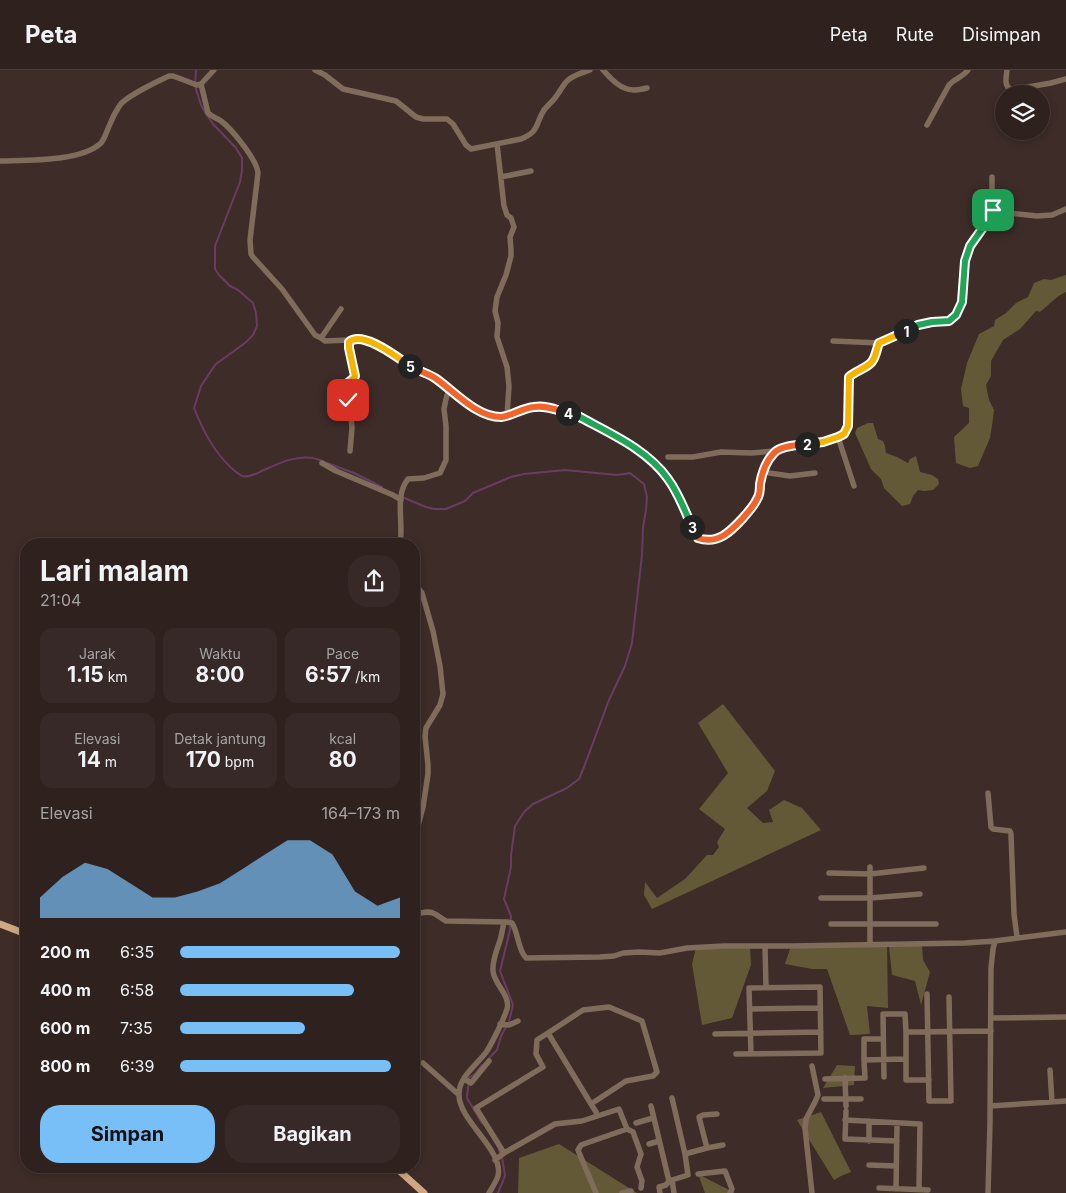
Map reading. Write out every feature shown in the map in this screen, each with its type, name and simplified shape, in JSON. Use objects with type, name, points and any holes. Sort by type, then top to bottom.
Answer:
[{"type":"main road","points":[[0,924],[20,932]]},
{"type":"main road","points":[[402,1173],[424,1193]]},
{"type":"street","points":[[198,85],[214,70]]},
{"type":"street","points":[[315,70],[343,89],[396,101],[416,117],[422,119],[446,119],[453,124],[466,145],[471,149],[528,136],[534,131],[544,110],[557,96],[566,82],[590,70]]},
{"type":"street","points":[[603,70],[625,88],[634,90],[647,88]]},
{"type":"street","points":[[927,125],[949,85],[968,70]]},
{"type":"street","points":[[1007,70],[1006,84],[1011,90],[1066,79]]},
{"type":"street","points":[[0,161],[52,159],[91,149],[103,140],[121,104],[128,98],[168,76],[198,85]]},
{"type":"street","points":[[198,85],[210,116],[222,122],[251,155],[258,167],[250,245],[253,257],[282,289],[315,335],[325,341],[358,339],[375,344],[414,369],[429,375],[475,409],[488,415],[508,416],[534,407],[546,407],[578,416],[631,445],[660,469],[675,490],[695,535],[705,541],[714,540],[727,534],[749,511],[758,498],[762,472],[775,451]]},
{"type":"street","points":[[497,144],[505,212],[511,218],[514,227],[510,237],[511,256],[506,276],[497,297],[495,311],[498,323],[497,337],[507,367],[510,386],[508,416]]},
{"type":"street","points":[[501,177],[531,172]]},
{"type":"street","points":[[992,176],[992,208],[998,215]]},
{"type":"street","points":[[833,341],[879,343],[918,325],[952,320],[962,302],[965,261],[970,246],[987,222],[998,215],[1052,215],[1066,209]]},
{"type":"street","points":[[321,338],[341,309]]},
{"type":"street","points":[[350,340],[349,348],[355,376],[344,387],[350,405],[352,428],[350,451]]},
{"type":"street","points":[[668,457],[693,457],[721,452],[751,453],[775,451],[790,446],[823,442],[844,434],[848,426],[849,377],[873,361],[879,343]]},
{"type":"street","points":[[401,538],[401,497],[404,484],[408,479],[438,475],[446,460],[444,409],[449,389]]},
{"type":"street","points":[[838,437],[854,486]]},
{"type":"street","points":[[322,463],[336,471],[401,497]]},
{"type":"street","points":[[762,472],[790,476],[815,473]]},
{"type":"street","points":[[420,590],[433,631],[443,694],[440,704],[426,728],[428,774],[420,819]]},
{"type":"street","points":[[988,793],[991,827],[993,829],[1010,831],[1011,834],[1016,937]]},
{"type":"street","points":[[870,867],[870,945]]},
{"type":"street","points":[[829,873],[870,874],[924,868]]},
{"type":"street","points":[[821,898],[870,898],[920,894]]},
{"type":"street","points":[[420,912],[434,912],[446,921],[507,923],[515,928],[520,947],[526,958],[600,957],[623,953],[660,953],[687,948],[724,946],[965,943],[1066,932]]},
{"type":"street","points":[[467,1081],[504,1025],[508,1005],[507,999],[497,983],[493,972],[494,961],[507,923]]},
{"type":"street","points":[[831,924],[936,924]]},
{"type":"street","points":[[988,1193],[991,968],[995,940]]},
{"type":"street","points":[[765,946],[766,987]]},
{"type":"street","points":[[736,1054],[750,1054],[821,1053],[820,987],[749,988],[750,1054]]},
{"type":"street","points":[[927,994],[929,1101],[951,1101],[949,996]]},
{"type":"street","points":[[504,1153],[476,1111],[476,1108],[544,1067],[536,1054],[537,1040],[583,1010],[609,1007],[642,1021],[657,1072],[653,1076],[626,1081],[591,1104]]},
{"type":"street","points":[[750,1009],[820,1008]]},
{"type":"street","points":[[884,1077],[883,1014],[905,1014],[906,1080],[929,1080]]},
{"type":"street","points":[[991,1018],[1066,1017]]},
{"type":"street","points":[[504,1025],[518,1021]]},
{"type":"street","points":[[906,1032],[991,1031]]},
{"type":"street","points":[[716,1034],[820,1032]]},
{"type":"street","points":[[548,1033],[596,1112]]},
{"type":"street","points":[[825,1079],[865,1078],[864,1039],[884,1039]]},
{"type":"street","points":[[864,1060],[906,1059]]},
{"type":"street","points":[[489,1061],[460,1087],[458,1094],[461,1107],[496,1158],[498,1175],[489,1193]]},
{"type":"street","points":[[424,1063],[458,1094]]},
{"type":"street","points":[[812,1066],[818,1095],[806,1119],[805,1128],[812,1193]]},
{"type":"street","points":[[1050,1070],[1052,1102]]},
{"type":"street","points":[[845,1078],[845,1139],[897,1141]]},
{"type":"street","points":[[672,1098],[686,1154],[694,1174]]},
{"type":"street","points":[[824,1099],[861,1099]]},
{"type":"street","points":[[990,1106],[1066,1101]]},
{"type":"street","points":[[651,1106],[674,1193]]},
{"type":"street","points":[[496,1158],[555,1124],[582,1121],[626,1107]]},
{"type":"street","points":[[619,1109],[627,1128],[633,1132],[641,1154],[637,1167],[642,1181],[641,1188]]},
{"type":"street","points":[[707,1148],[699,1117],[717,1114]]},
{"type":"street","points":[[636,1123],[653,1118]]},
{"type":"street","points":[[845,1120],[920,1124],[918,1189]]},
{"type":"street","points":[[869,1141],[870,1121]]},
{"type":"street","points":[[896,1189],[897,1123]]},
{"type":"street","points":[[596,1193],[578,1150],[581,1145],[627,1128]]},
{"type":"street","points":[[649,1144],[659,1141]]},
{"type":"street","points":[[686,1154],[723,1145]]},
{"type":"street","points":[[869,1165],[896,1166]]},
{"type":"street","points":[[660,1193],[659,1187],[666,1185],[670,1180],[694,1174],[725,1171],[732,1189],[730,1193]]},
{"type":"street","points":[[879,1188],[910,1191],[918,1189],[928,1190]]},
{"type":"street","points":[[622,1193],[630,1190]]},
{"type":"shaded area","points":[[1066,275],[1066,292],[1040,312],[1036,311],[1020,329],[1003,340],[991,361],[991,376],[986,385],[989,400],[994,410],[990,438],[978,466],[970,468],[956,463],[954,437],[969,423],[969,408],[963,406],[961,389],[967,363],[979,334],[994,326],[995,320],[1016,303],[1028,297],[1034,283]]},
{"type":"shaded area","points":[[873,423],[878,439],[883,441],[886,453],[908,463],[910,459],[916,456],[920,472],[932,475],[938,479],[939,484],[933,490],[918,490],[910,504],[902,506],[884,488],[881,479],[871,469],[855,433],[857,428]]},
{"type":"shaded area","points":[[723,704],[775,771],[767,791],[747,808],[763,823],[773,822],[769,810],[784,800],[802,808],[821,830],[652,909],[644,895],[645,882],[657,898],[685,879],[707,855],[713,855],[719,847],[717,842],[725,829],[699,809],[728,773],[698,723]]},
{"type":"shaded area","points":[[887,944],[888,1008],[867,1006],[870,1034],[850,1035],[827,969],[812,969],[785,964],[791,946]]},
{"type":"shaded area","points":[[922,945],[923,960],[930,972],[921,1005],[915,981],[892,975],[889,946]]},
{"type":"shaded area","points":[[750,947],[751,965],[732,1018],[702,1025],[692,964],[696,948]]},
{"type":"shaded area","points":[[837,1065],[855,1066],[854,1085],[823,1088]]},
{"type":"shaded area","points":[[821,1112],[851,1172],[834,1180],[797,1120]]},
{"type":"shaded area","points":[[559,1144],[637,1193],[518,1193],[519,1158]]},
{"type":"shaded area","points":[[698,1174],[735,1193],[705,1193]]},
{"type":"waterway","points":[[196,70],[195,86],[201,105],[213,124],[236,148],[242,158],[240,182],[215,246],[215,269],[230,286],[238,290],[253,303],[257,326],[253,335],[245,343],[216,364],[201,386],[194,408],[216,451],[241,476],[253,475],[292,459],[307,457],[322,461]]},
{"type":"waterway","points":[[327,463],[354,473],[382,487]]},
{"type":"waterway","points":[[402,497],[426,507],[446,509],[465,501],[473,493],[511,477],[565,470],[617,475],[630,473],[644,484],[647,497],[632,643],[625,666],[609,700],[579,779],[567,788],[533,804],[524,812],[515,826],[511,867],[504,899],[511,916],[510,930],[500,971],[513,1005],[509,1022],[501,1036],[497,1050],[489,1058]]},
{"type":"waterway","points":[[482,1065],[469,1078],[467,1098],[482,1123]]},
{"type":"waterway","points":[[498,1193],[505,1176],[499,1150]]},
{"type":"route","points":[[348,400],[344,386],[355,376],[349,342],[356,338],[375,344],[414,369],[429,375],[475,409],[488,415],[508,416],[534,407],[546,407],[578,416],[631,445],[660,469],[675,490],[695,535],[705,541],[714,540],[731,531],[758,498],[762,472],[775,451],[790,446],[823,442],[844,434],[848,426],[849,377],[873,361],[879,343],[918,325],[952,320],[962,302],[965,261],[970,246],[987,222],[998,215],[993,210]]}]
